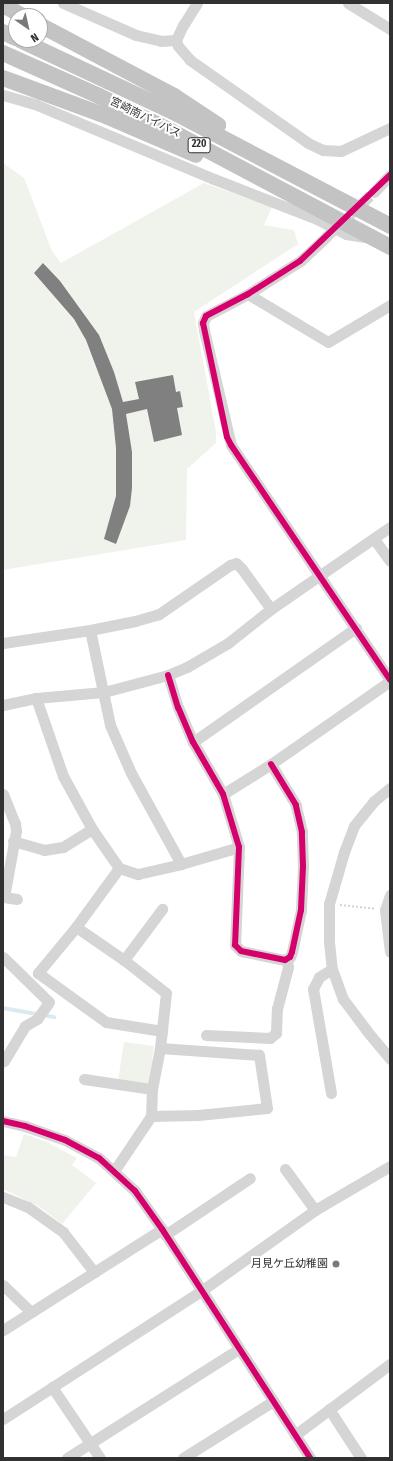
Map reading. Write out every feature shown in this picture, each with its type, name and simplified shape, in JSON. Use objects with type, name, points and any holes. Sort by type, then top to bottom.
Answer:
[{"type":"highway","points":[[48,29],[174,96],[215,122],[249,150]]},
{"type":"highway","name":"宮崎南バイパス","points":[[37,48],[249,150],[390,226]]},
{"type":"highway","name":"宮崎南バイパス","points":[[3,53],[99,96],[256,174],[390,247]]},
{"type":"highway","points":[[3,78],[101,114],[226,168],[256,174]]},
{"type":"street","points":[[64,3],[136,34],[161,41],[176,40]]},
{"type":"street","points":[[196,3],[176,40],[178,46],[190,60],[308,143],[324,150],[341,151],[389,127]]},
{"type":"street","points":[[348,3],[390,29]]},
{"type":"street","points":[[3,95],[37,105],[317,219],[346,234],[375,239]]},
{"type":"street","points":[[374,192],[390,175]]},
{"type":"street","points":[[223,794],[271,764],[390,681],[356,628],[319,577],[235,454],[227,437],[203,323],[206,316],[248,294],[300,261],[326,237]]},
{"type":"street","points":[[248,294],[328,342],[390,305]]},
{"type":"street","points":[[3,705],[36,698],[104,692],[168,675],[200,661],[228,643],[271,609],[349,555],[374,540],[390,527]]},
{"type":"street","points":[[374,540],[390,561]]},
{"type":"street","points":[[3,643],[135,622],[159,614],[230,565],[236,564],[242,569],[271,609]]},
{"type":"street","points":[[193,742],[356,628]]},
{"type":"street","points":[[90,630],[110,725],[122,754],[181,864]]},
{"type":"street","points":[[168,675],[178,707],[193,742],[223,794],[239,847],[235,945],[240,951],[279,960],[287,959]]},
{"type":"street","points":[[36,698],[63,776],[92,829],[118,868],[138,874],[181,864],[239,847]]},
{"type":"street","points":[[206,1035],[270,1038],[276,1033],[277,1009],[288,968],[287,959],[292,952],[301,910],[303,866],[302,832],[296,805],[271,764]]},
{"type":"street","points":[[390,788],[374,801],[354,826],[344,852],[329,904],[329,942],[332,969],[343,999],[390,1059]]},
{"type":"street","points":[[3,794],[15,823],[4,897],[17,899]]},
{"type":"street","points":[[13,841],[44,850],[63,847],[92,829]]},
{"type":"street","points":[[118,868],[76,927],[38,973],[106,1022],[162,1031]]},
{"type":"street","points":[[390,895],[385,910],[390,952]]},
{"type":"street","points":[[124,960],[162,909]]},
{"type":"street","points":[[76,927],[124,960],[166,994],[160,1048],[152,1089],[150,1116],[114,1172]]},
{"type":"street","points":[[3,957],[49,1002],[37,1019],[25,1026],[4,1061]]},
{"type":"street","points":[[331,1093],[313,989],[319,977],[332,969]]},
{"type":"street","points":[[150,1116],[198,1115],[267,1108],[259,1055],[160,1048]]},
{"type":"street","points":[[84,1079],[152,1089]]},
{"type":"street","points":[[3,1121],[25,1126],[65,1140],[99,1158],[135,1191],[201,1290],[308,1457]]},
{"type":"street","points":[[285,1169],[315,1210]]},
{"type":"street","points":[[3,1419],[201,1290],[315,1210],[388,1170]]},
{"type":"street","points":[[3,1330],[94,1272],[163,1232],[250,1178]]},
{"type":"street","points":[[3,1197],[28,1207],[63,1232],[94,1272]]},
{"type":"street","points":[[3,1285],[31,1312]]},
{"type":"street","points":[[67,1458],[239,1349]]},
{"type":"street","points":[[295,1435],[389,1368]]},
{"type":"street","points":[[52,1387],[100,1458]]},
{"type":"street","points":[[183,1458],[273,1401]]},
{"type":"street","points":[[330,1409],[361,1458]]},
{"type":"path","points":[[329,904],[385,910]]},
{"type":"shaded area","points":[[3,163],[24,178],[52,251],[61,263],[204,183],[272,207],[264,225],[294,230],[298,244],[194,312],[216,432],[216,443],[187,469],[186,540],[3,570]]},
{"type":"shaded area","points":[[124,1042],[154,1046],[149,1082],[144,1085],[118,1081]]},
{"type":"shaded area","points":[[24,1134],[47,1142],[77,1158],[72,1165],[96,1183],[62,1224],[40,1207],[3,1189],[3,1155],[16,1157]]},
{"type":"building","points":[[43,263],[60,281],[99,335],[114,372],[123,402],[139,399],[135,382],[173,375],[176,392],[180,391],[183,407],[177,408],[182,435],[154,442],[147,409],[126,414],[132,452],[132,488],[130,506],[116,544],[104,539],[116,496],[116,448],[112,409],[86,340],[74,319],[34,273]]},
{"type":"waterway","points":[[3,1008],[54,1017]]},
{"type":"tunnel","points":[[326,237],[374,192]]},
{"type":"cycle path","points":[[390,175],[300,261],[248,294],[206,316],[203,323],[227,437],[231,445],[390,680]]},
{"type":"cycle path","points":[[168,675],[178,707],[193,742],[223,794],[239,847],[235,945],[241,951],[285,960],[290,957],[292,952],[301,910],[303,866],[302,832],[296,805],[271,764]]},
{"type":"cycle path","points":[[3,1121],[25,1126],[65,1140],[99,1158],[135,1191],[162,1229],[310,1458]]},
{"type":"place","name":"月見ケ丘幼稚園","points":[[336,1264]]}]
